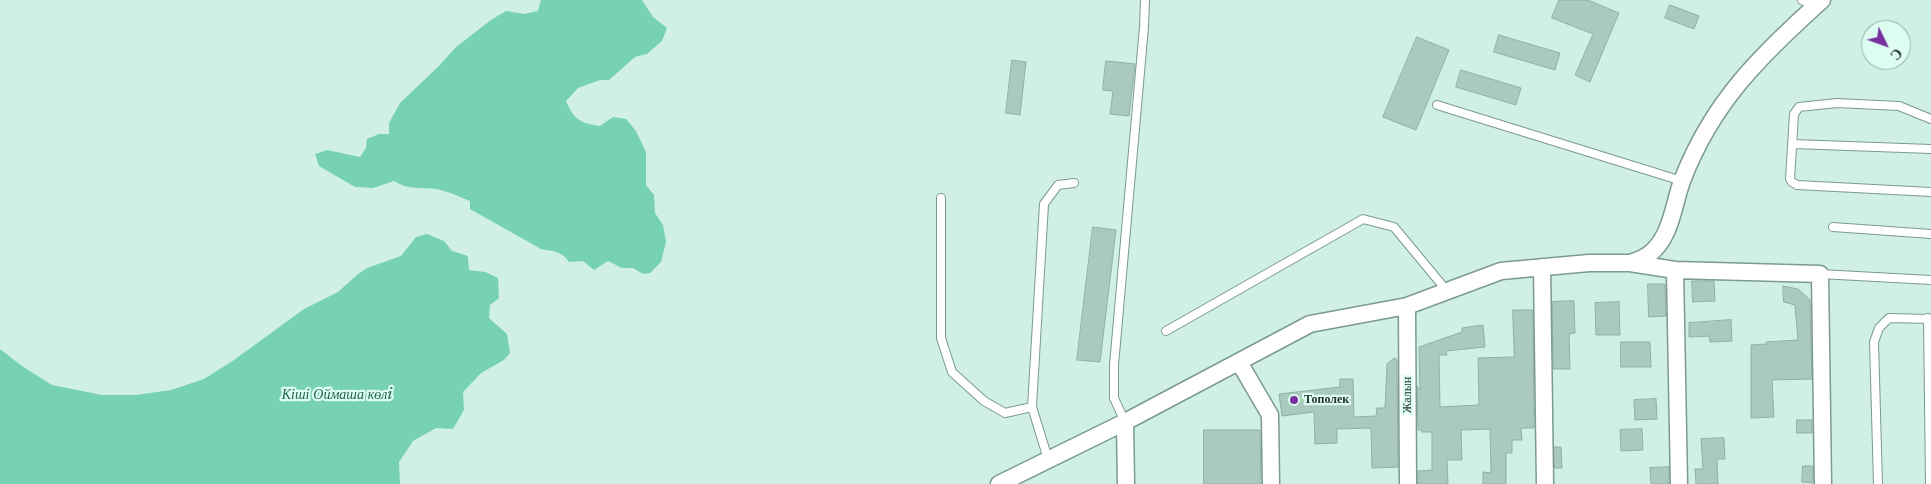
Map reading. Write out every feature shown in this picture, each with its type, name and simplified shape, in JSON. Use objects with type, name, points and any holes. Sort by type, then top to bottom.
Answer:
[{"type":"street","points":[[1630,263],[1647,256],[1661,243],[1682,181],[1695,151],[1718,108],[1739,82],[1814,2]]},
{"type":"street","points":[[999,484],[1125,422],[1310,324],[1407,306],[1501,271],[1630,263],[1675,270],[1820,274],[1823,484]]},
{"type":"street","points":[[1542,267],[1545,484]]},
{"type":"street","points":[[1675,270],[1679,484]]},
{"type":"street","name":"Жалын","points":[[1407,306],[1408,484]]},
{"type":"street","points":[[1240,362],[1270,415],[1271,484]]},
{"type":"street","points":[[1125,422],[1126,484]]},
{"type":"lane","points":[[1125,422],[1114,398],[1114,365],[1145,0]]},
{"type":"lane","points":[[1931,119],[1900,106],[1836,103],[1798,107],[1794,114],[1790,179],[1797,185],[1931,192]]},
{"type":"lane","points":[[1437,104],[1682,181]]},
{"type":"lane","points":[[1793,144],[1931,149]]},
{"type":"lane","points":[[1048,459],[1032,407],[1044,204],[1058,185],[1074,182]]},
{"type":"lane","points":[[941,198],[941,338],[952,372],[984,401],[1004,413],[1032,407]]},
{"type":"lane","points":[[1166,331],[1364,219],[1394,227],[1447,291]]},
{"type":"lane","points":[[1833,227],[1931,234]]},
{"type":"lane","points":[[1820,274],[1931,280]]},
{"type":"lane","points":[[1878,484],[1874,342],[1879,328],[1889,318],[1929,318],[1930,484]]},
{"type":"water","points":[[541,0],[642,0],[653,17],[667,28],[662,41],[647,54],[635,57],[609,80],[600,80],[578,88],[566,101],[578,120],[587,124],[600,126],[613,117],[626,119],[636,131],[646,152],[646,185],[654,195],[655,213],[663,225],[666,242],[661,262],[650,273],[643,274],[633,268],[622,268],[608,261],[594,270],[583,261],[569,262],[561,254],[541,249],[470,209],[470,201],[445,191],[409,187],[394,181],[373,188],[355,187],[319,166],[315,154],[327,150],[360,157],[366,148],[367,139],[379,134],[389,134],[389,123],[400,103],[456,47],[506,11],[524,14],[538,11]]},
{"type":"water","name":"Кіші Оймаша көлi","points":[[427,234],[444,241],[452,251],[468,256],[469,270],[485,272],[498,278],[499,298],[490,305],[489,318],[507,334],[510,353],[504,360],[481,373],[463,392],[464,410],[453,429],[436,428],[413,441],[399,462],[400,484],[0,484],[0,349],[52,385],[102,395],[136,395],[171,390],[204,379],[234,360],[304,309],[338,292],[367,268],[401,256],[416,237]]},
{"type":"building","points":[[1559,0],[1588,0],[1619,13],[1590,82],[1575,75],[1593,34],[1552,18]]},
{"type":"building","points":[[1670,5],[1699,16],[1694,29],[1665,18]]},
{"type":"building","points":[[1499,35],[1560,53],[1555,70],[1494,52]]},
{"type":"building","points":[[1417,37],[1449,50],[1416,130],[1383,117]]},
{"type":"building","points":[[1012,60],[1026,62],[1020,115],[1006,113]]},
{"type":"building","points":[[1106,61],[1135,64],[1129,116],[1110,114],[1113,91],[1103,90]]},
{"type":"building","points":[[1461,70],[1521,88],[1516,105],[1456,87]]},
{"type":"building","points":[[1093,227],[1116,230],[1100,362],[1077,360]]},
{"type":"building","points":[[1692,281],[1714,281],[1715,301],[1693,302]]},
{"type":"building","points":[[1648,284],[1665,284],[1666,316],[1649,317]]},
{"type":"building","points":[[1783,286],[1798,289],[1810,300],[1812,379],[1772,380],[1774,417],[1751,418],[1751,345],[1798,340],[1795,305],[1784,302]]},
{"type":"building","points":[[1574,301],[1575,333],[1569,334],[1570,369],[1553,369],[1552,302]]},
{"type":"building","points":[[1619,302],[1620,335],[1596,335],[1595,303]]},
{"type":"building","points":[[1513,310],[1533,310],[1534,428],[1521,428],[1522,440],[1512,440],[1512,453],[1506,453],[1506,484],[1483,484],[1483,472],[1491,473],[1490,429],[1461,430],[1462,460],[1447,460],[1448,484],[1418,484],[1418,471],[1432,470],[1432,432],[1418,430],[1417,386],[1420,390],[1419,347],[1462,332],[1462,328],[1483,325],[1485,347],[1446,351],[1447,355],[1439,355],[1440,407],[1479,405],[1478,358],[1514,357]]},
{"type":"building","points":[[1731,320],[1732,341],[1710,342],[1709,336],[1689,337],[1689,323]]},
{"type":"building","points":[[1621,342],[1650,342],[1651,367],[1621,367]]},
{"type":"building","points":[[1395,358],[1397,360],[1398,467],[1372,468],[1371,428],[1337,429],[1337,443],[1315,444],[1314,412],[1282,416],[1279,394],[1340,387],[1340,379],[1353,379],[1354,417],[1376,416],[1377,408],[1385,408],[1387,364]]},
{"type":"building","points":[[1656,399],[1657,419],[1635,420],[1634,400]]},
{"type":"building","points":[[1797,420],[1812,420],[1812,433],[1797,433]]},
{"type":"building","points":[[1642,429],[1643,450],[1621,451],[1620,430]]},
{"type":"building","points":[[1204,430],[1260,430],[1261,484],[1204,484]]},
{"type":"building","points":[[1724,438],[1725,459],[1717,459],[1718,484],[1696,484],[1695,469],[1703,469],[1701,439]]},
{"type":"building","points":[[1554,447],[1561,447],[1562,468],[1555,468]]},
{"type":"building","points":[[1803,466],[1813,466],[1813,483],[1802,482]]},
{"type":"building","points":[[1669,467],[1669,484],[1651,484],[1650,468]]},
{"type":"place","name":"Тополек","points":[[1294,400]]}]
